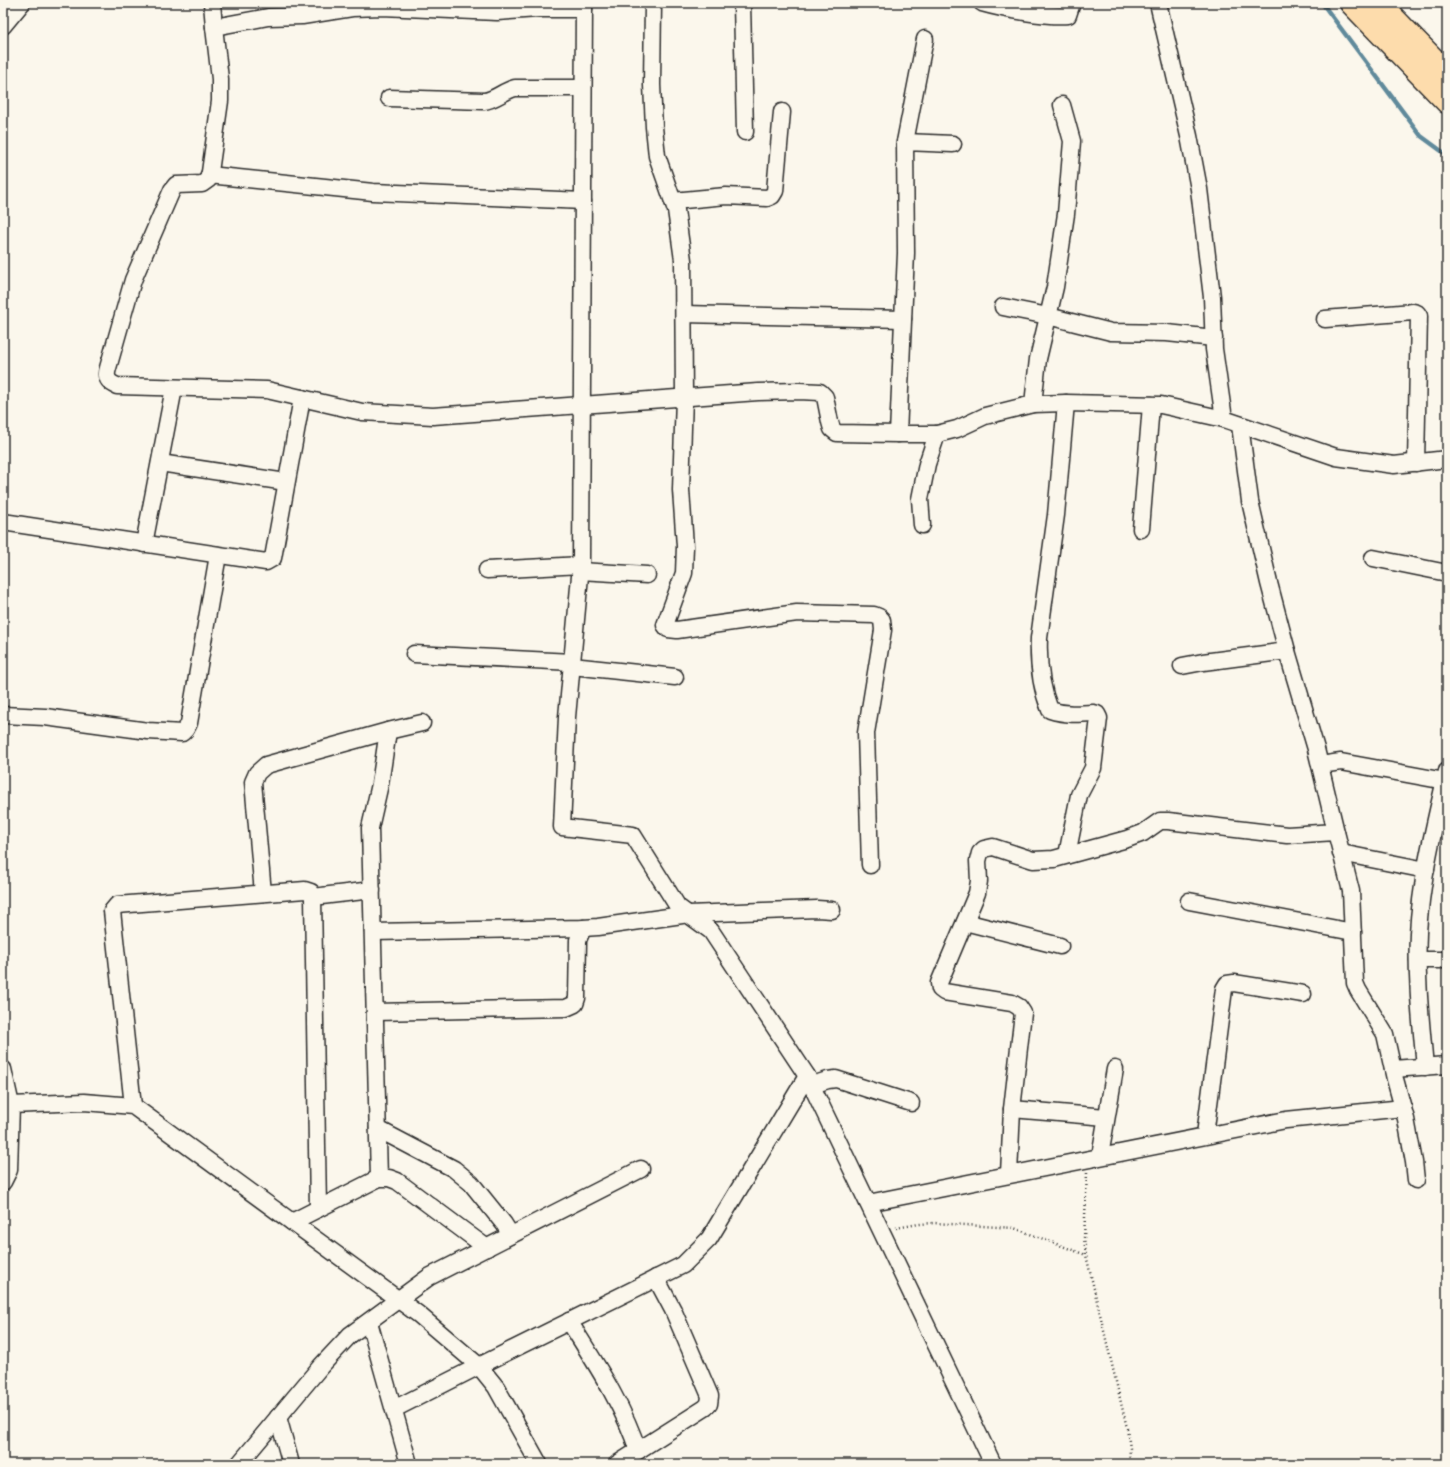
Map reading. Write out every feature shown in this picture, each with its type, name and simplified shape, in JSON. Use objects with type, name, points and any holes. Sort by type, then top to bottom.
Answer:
[{"type":"main road","points":[[1351,3],[1447,102]]},
{"type":"main road","points":[[1379,3],[1447,73]]},
{"type":"street","points":[[212,3],[220,78],[220,101],[209,179],[202,184],[176,185],[172,190],[133,280],[106,375],[109,382],[116,386],[267,390],[362,412],[433,416],[800,390],[820,392],[825,398],[832,429],[837,433],[937,434],[957,429],[985,416],[1033,404],[1066,403],[1162,405],[1224,419],[1336,457],[1394,465],[1447,459]]},
{"type":"street","points":[[652,3],[652,85],[657,156],[676,210],[684,260],[684,398],[681,490],[685,546],[684,573],[665,625],[668,629],[677,630],[805,613],[874,615],[882,620],[884,630],[866,733],[870,865]]},
{"type":"street","points":[[742,3],[745,132]]},
{"type":"street","points":[[982,3],[1026,12],[1058,16],[1068,15],[1072,3]]},
{"type":"street","points":[[1158,3],[1189,136],[1199,190],[1212,297],[1214,349],[1224,419]]},
{"type":"street","points":[[3,26],[14,5]]},
{"type":"street","points":[[214,27],[268,17],[302,16],[352,8],[382,7],[497,12],[584,6],[581,568],[567,717],[562,827],[633,836],[678,907],[712,931],[809,1081],[993,1464]]},
{"type":"street","points":[[898,434],[906,253],[905,142],[925,39]]},
{"type":"street","points":[[389,98],[484,102],[491,100],[507,90],[515,88],[584,88]]},
{"type":"street","points":[[1033,404],[1038,360],[1055,287],[1066,214],[1072,141],[1062,105]]},
{"type":"street","points":[[673,201],[726,196],[767,198],[772,196],[775,191],[782,112]]},
{"type":"street","points":[[905,142],[953,144]]},
{"type":"street","points":[[209,175],[373,192],[583,201]]},
{"type":"street","points":[[1003,307],[1048,316],[1111,332],[1167,333],[1214,338]]},
{"type":"street","points":[[1325,319],[1413,312],[1417,313],[1419,316],[1416,463]]},
{"type":"street","points":[[684,314],[903,319]]},
{"type":"street","points":[[144,544],[174,388]]},
{"type":"street","points":[[3,522],[266,562],[273,558],[302,398]]},
{"type":"street","points":[[1066,403],[1056,515],[1038,651],[1042,685],[1050,710],[1058,713],[1070,714],[1094,713],[1097,714],[1099,718],[1093,768],[1079,795],[1067,855]]},
{"type":"street","points":[[1141,529],[1151,405]]},
{"type":"street","points":[[1240,425],[1250,501],[1269,583],[1320,765],[1341,853],[1352,891],[1356,983],[1358,990],[1385,1034],[1403,1108],[1414,1162],[1416,1180]]},
{"type":"street","points":[[922,525],[920,499],[927,464],[937,434]]},
{"type":"street","points":[[160,463],[286,482]]},
{"type":"street","points":[[3,715],[45,717],[148,731],[182,732],[186,730],[189,722],[218,555]]},
{"type":"street","points":[[1374,558],[1447,573]]},
{"type":"street","points":[[487,570],[581,568],[647,575]]},
{"type":"street","points":[[1182,666],[1287,651]]},
{"type":"street","points":[[414,654],[572,664],[675,677]]},
{"type":"street","points":[[263,893],[253,782],[257,772],[266,765],[422,723]]},
{"type":"street","points":[[379,1178],[370,828],[380,784],[388,731]]},
{"type":"street","points":[[1320,765],[1341,762],[1446,776],[1422,891],[1418,932],[1417,982],[1425,1067]]},
{"type":"street","points":[[1009,1174],[1012,1109],[1023,1013],[1019,1007],[1012,1003],[944,992],[940,989],[939,983],[977,893],[979,880],[978,861],[980,853],[984,849],[993,847],[1032,860],[1054,859],[1127,839],[1143,833],[1160,821],[1286,835],[1336,832]]},
{"type":"street","points":[[1341,853],[1426,870]]},
{"type":"street","points":[[133,1106],[112,911],[117,905],[305,890],[311,892],[313,897],[318,1209]]},
{"type":"street","points":[[313,897],[372,890]]},
{"type":"street","points":[[1189,901],[1353,932]]},
{"type":"street","points":[[373,932],[583,928],[689,914],[817,909],[832,910]]},
{"type":"street","points":[[965,922],[1060,946]]},
{"type":"street","points":[[375,1012],[566,1008],[575,1004],[577,998],[578,940],[583,928]]},
{"type":"street","points":[[1418,960],[1447,960]]},
{"type":"street","points":[[1205,1135],[1224,989],[1227,984],[1234,983],[1302,994]]},
{"type":"street","points":[[1393,1069],[1447,1065]]},
{"type":"street","points":[[3,1069],[11,1105],[9,1170],[3,1182]]},
{"type":"street","points":[[1093,1158],[1106,1117],[1115,1070]]},
{"type":"street","points":[[809,1081],[836,1079],[911,1103]]},
{"type":"street","points":[[394,1409],[683,1265],[709,1239],[809,1081]]},
{"type":"street","points":[[11,1105],[84,1102],[133,1106],[418,1314],[479,1366],[496,1387],[539,1464]]},
{"type":"street","points":[[868,1203],[1286,1120],[1403,1108]]},
{"type":"street","points":[[1012,1109],[1106,1117]]},
{"type":"street","points":[[378,1129],[454,1169],[471,1182],[511,1235]]},
{"type":"street","points":[[239,1464],[321,1366],[350,1335],[429,1277],[641,1169]]},
{"type":"street","points":[[292,1222],[379,1178],[389,1178],[397,1181],[487,1248]]},
{"type":"street","points":[[617,1464],[706,1408],[709,1404],[710,1396],[673,1310],[656,1278]]},
{"type":"street","points":[[569,1321],[597,1365],[632,1430],[638,1450]]},
{"type":"street","points":[[369,1322],[409,1464]]},
{"type":"street","points":[[278,1417],[290,1464]]},
{"type":"path","points":[[1093,1158],[1084,1238],[1086,1255],[1127,1428],[1130,1448],[1129,1464]]},
{"type":"path","points":[[881,1231],[919,1224],[934,1223],[1014,1228],[1086,1255]]},
{"type":"waterway","points":[[1322,3],[1421,136],[1447,155]]}]
